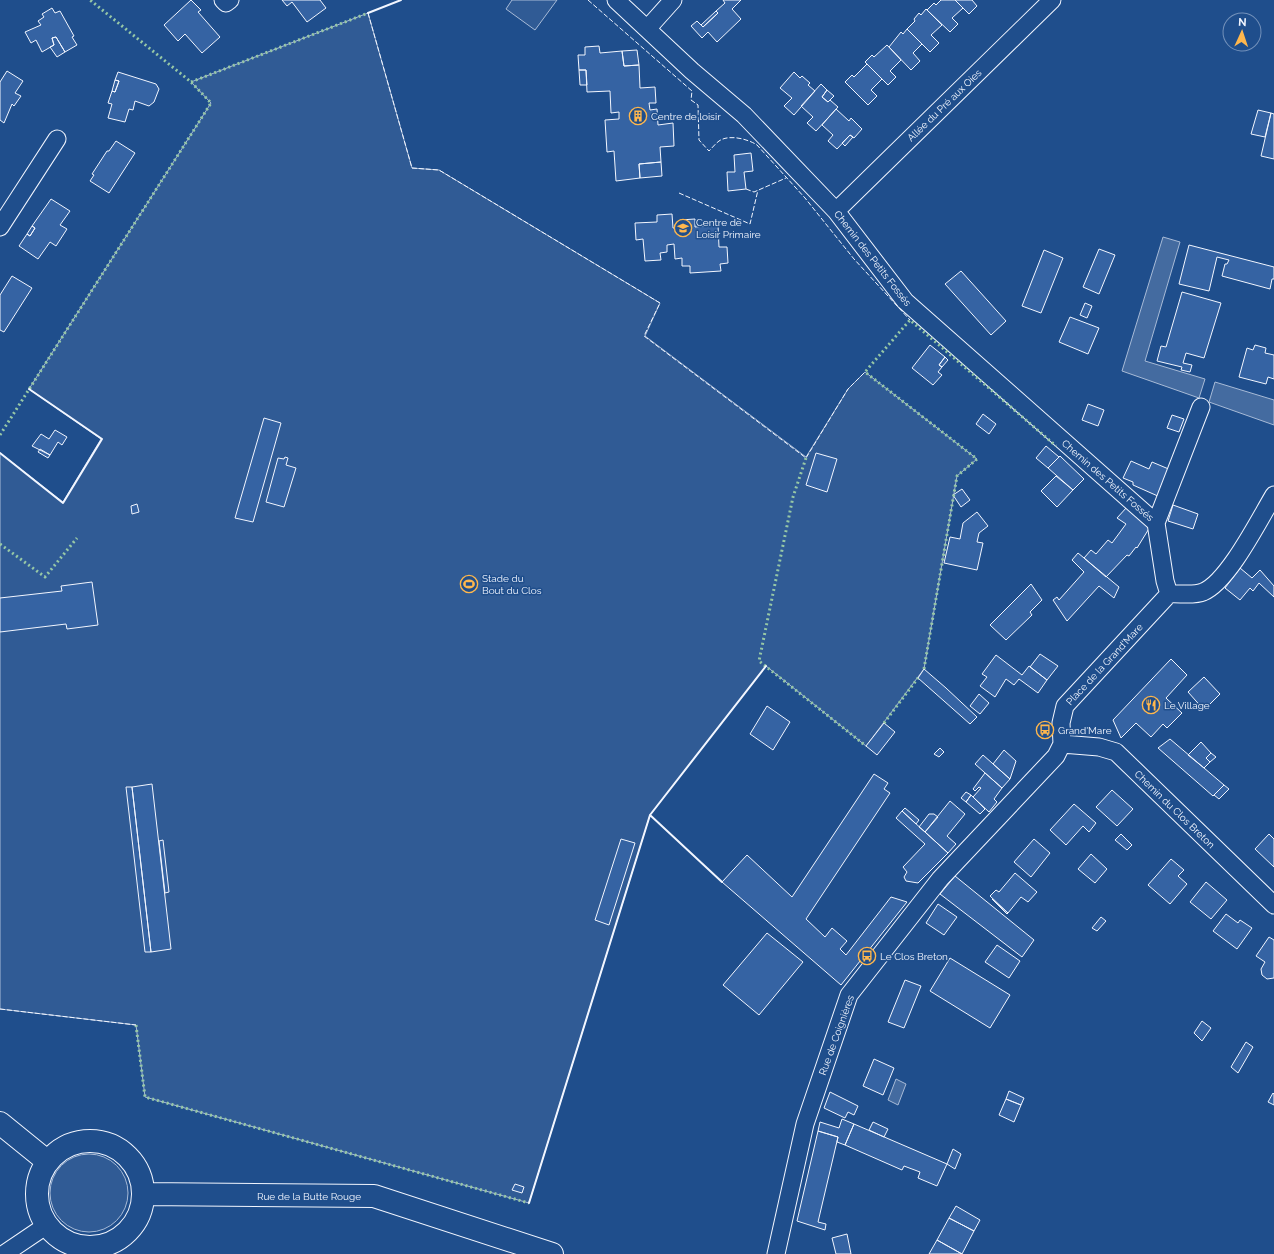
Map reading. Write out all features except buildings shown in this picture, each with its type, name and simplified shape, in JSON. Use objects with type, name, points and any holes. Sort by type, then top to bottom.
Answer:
[{"type":"street","points":[[223,0],[226,3],[230,0]]},
{"type":"street","name":"Chemin des Petits Fossés","points":[[616,0],[744,115],[836,211],[905,301],[1156,523],[1165,581],[1169,594]]},
{"type":"street","points":[[647,29],[673,0]]},
{"type":"street","name":"Allée du Pré aux Oies","points":[[836,211],[1052,0]]},
{"type":"street","points":[[0,227],[57,139]]},
{"type":"street","points":[[1156,523],[1201,408]]},
{"type":"street","points":[[1169,594],[1202,593],[1216,584],[1240,552],[1274,495]]},
{"type":"street","name":"Place de la Grand'Mare","points":[[1062,744],[1061,723],[1064,706],[1169,594]]},
{"type":"street","name":"Chemin du Clos Breton","points":[[1062,744],[1099,746],[1116,752],[1274,905]]},
{"type":"street","name":"Rue de Coignières","points":[[776,1254],[805,1124],[849,995],[940,878],[1056,756],[1062,744]]},
{"type":"street","points":[[0,1123],[48,1162]]},
{"type":"street","points":[[96,1141],[110,1145],[123,1153],[134,1164],[141,1179],[143,1194],[141,1210],[133,1225],[122,1237],[107,1244],[94,1247],[80,1246],[67,1242],[56,1234],[47,1225],[39,1210],[37,1193],[40,1176],[48,1162],[64,1149],[83,1142],[96,1141]]},
{"type":"street","name":"Rue de la Butte Rouge","points":[[143,1194],[374,1196],[552,1254]]},
{"type":"street","points":[[4,1254],[47,1225]]},
{"type":"street","name":"Rue de la Butte Rouge","points":[[470,1227],[520,1254]]},
{"type":"shaded area","points":[[512,0],[557,0],[535,30],[506,9]]},
{"type":"shaded area","name":"Stade du Bout du Clos","points":[[368,13],[412,168],[439,170],[660,303],[645,336],[806,457],[848,389],[865,372],[977,459],[957,476],[924,669],[866,746],[766,666],[650,815],[529,1203],[145,1097],[136,1025],[0,1009],[0,453],[63,502],[101,439],[29,389],[211,103],[191,82]]},
{"type":"shaded area","points":[[1163,237],[1180,242],[1145,361],[1205,379],[1199,398],[1122,371]]},
{"type":"shaded area","points":[[1215,382],[1274,400],[1274,425],[1209,402]]},
{"type":"shaded area","points":[[896,1079],[906,1084],[898,1105],[888,1100]]},
{"type":"shaded area","points":[[81,1154],[97,1154],[111,1160],[122,1171],[128,1185],[128,1201],[122,1215],[111,1226],[97,1232],[81,1232],[67,1226],[56,1215],[50,1201],[50,1185],[56,1171],[67,1160]]},
{"type":"hedge","points":[[0,435],[211,103],[191,82],[90,0]]},
{"type":"hedge","points":[[191,82],[368,13]]},
{"type":"hedge","points":[[924,669],[957,476],[977,459],[865,372],[910,320],[1056,446]]},
{"type":"hedge","points":[[806,458],[793,497],[759,661],[866,746]]},
{"type":"hedge","points":[[0,544],[45,577],[77,538]]},
{"type":"hedge","points":[[884,723],[918,678]]},
{"type":"hedge","points":[[136,1025],[145,1097],[529,1203]]},
{"type":"fence","points":[[588,0],[692,91],[691,100],[698,105],[699,140],[709,151],[719,141],[728,138],[744,139],[757,145],[805,198],[854,259],[910,320]]},
{"type":"fence","points":[[368,13],[412,168],[439,170],[660,303],[644,336],[806,458],[848,389],[865,372]]},
{"type":"fence","points":[[746,189],[754,192],[786,178]]},
{"type":"fence","points":[[679,193],[750,224],[758,190]]},
{"type":"fence","points":[[0,1009],[136,1025]]},
{"type":"wall","points":[[368,13],[401,0]]},
{"type":"wall","points":[[0,453],[63,503],[102,439],[29,389]]},
{"type":"wall","points":[[529,1203],[650,815],[766,666]]},
{"type":"wall","points":[[650,815],[722,882]]},
{"type":"place","name":"Centre de loisir","points":[[638,116]]},
{"type":"place","name":"Centre de Loisir Primaire","points":[[683,228]]},
{"type":"place","name":"Stade du Bout du Clos","points":[[469,584]]},
{"type":"place","name":"Le Village","points":[[1151,705]]},
{"type":"place","name":"Grand'Mare","points":[[1045,730]]},
{"type":"place","name":"Le Clos Breton","points":[[867,956]]}]
